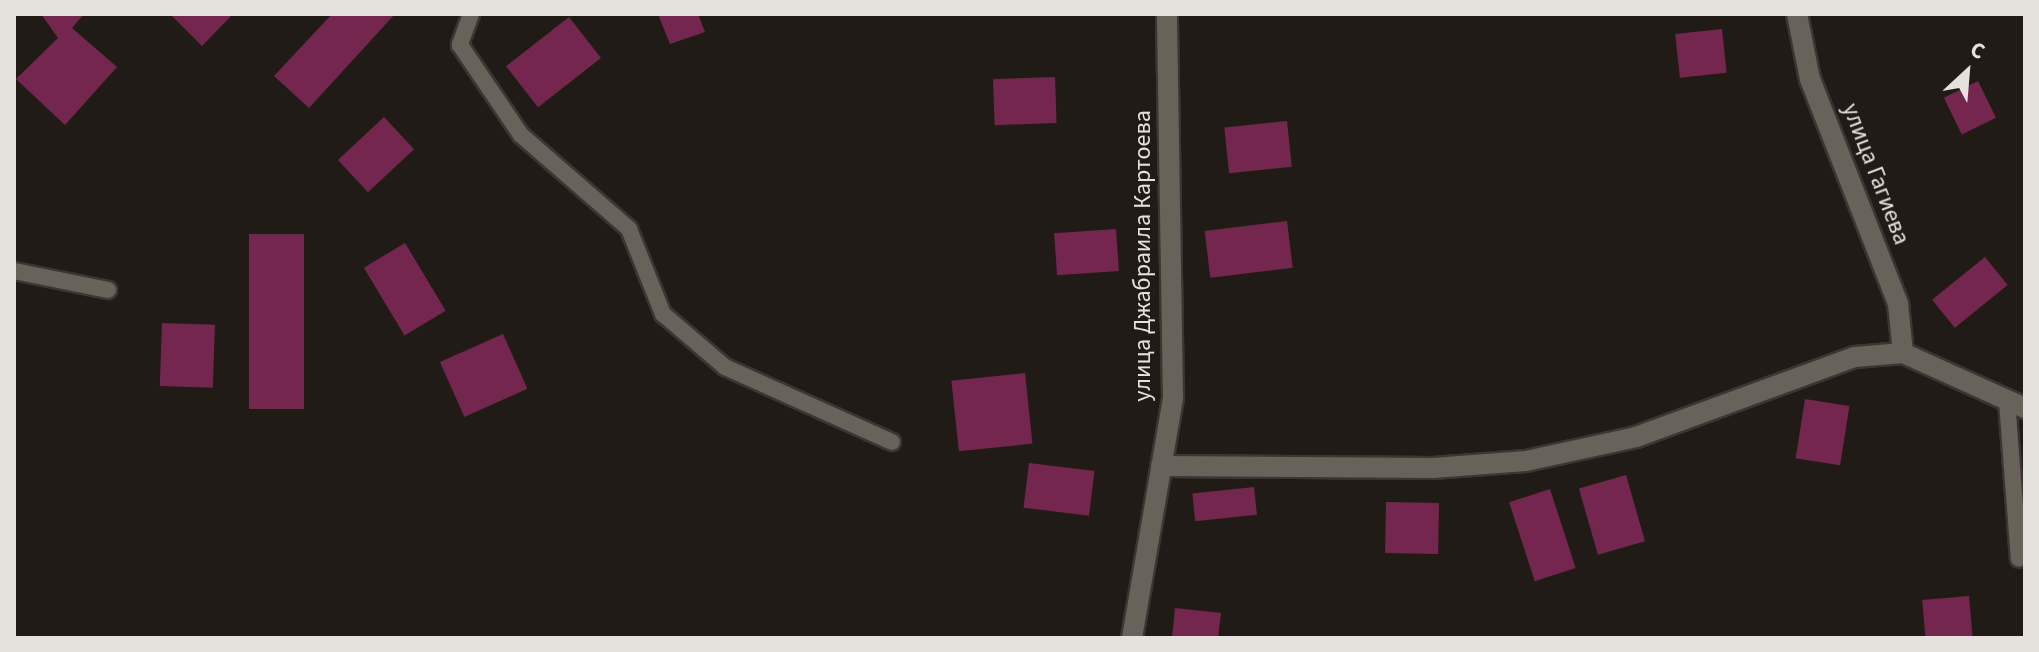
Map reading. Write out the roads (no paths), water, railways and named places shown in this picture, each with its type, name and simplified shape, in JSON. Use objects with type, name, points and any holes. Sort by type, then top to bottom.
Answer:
[{"type":"street","name":"улица Джабраила Картоева","points":[[1132,638],[1173,399],[1167,14]]},
{"type":"street","name":"улица Гагиева","points":[[1797,14],[1810,79],[1898,304],[1903,353]]},
{"type":"street","points":[[1161,466],[1433,468],[1526,461],[1636,437],[1855,357],[1903,353],[2017,402]]},
{"type":"lane","points":[[471,14],[460,45],[521,135],[629,229],[663,314],[725,367],[892,442]]},
{"type":"lane","points":[[14,271],[108,290]]},
{"type":"lane","points":[[2017,402],[2019,559]]}]
